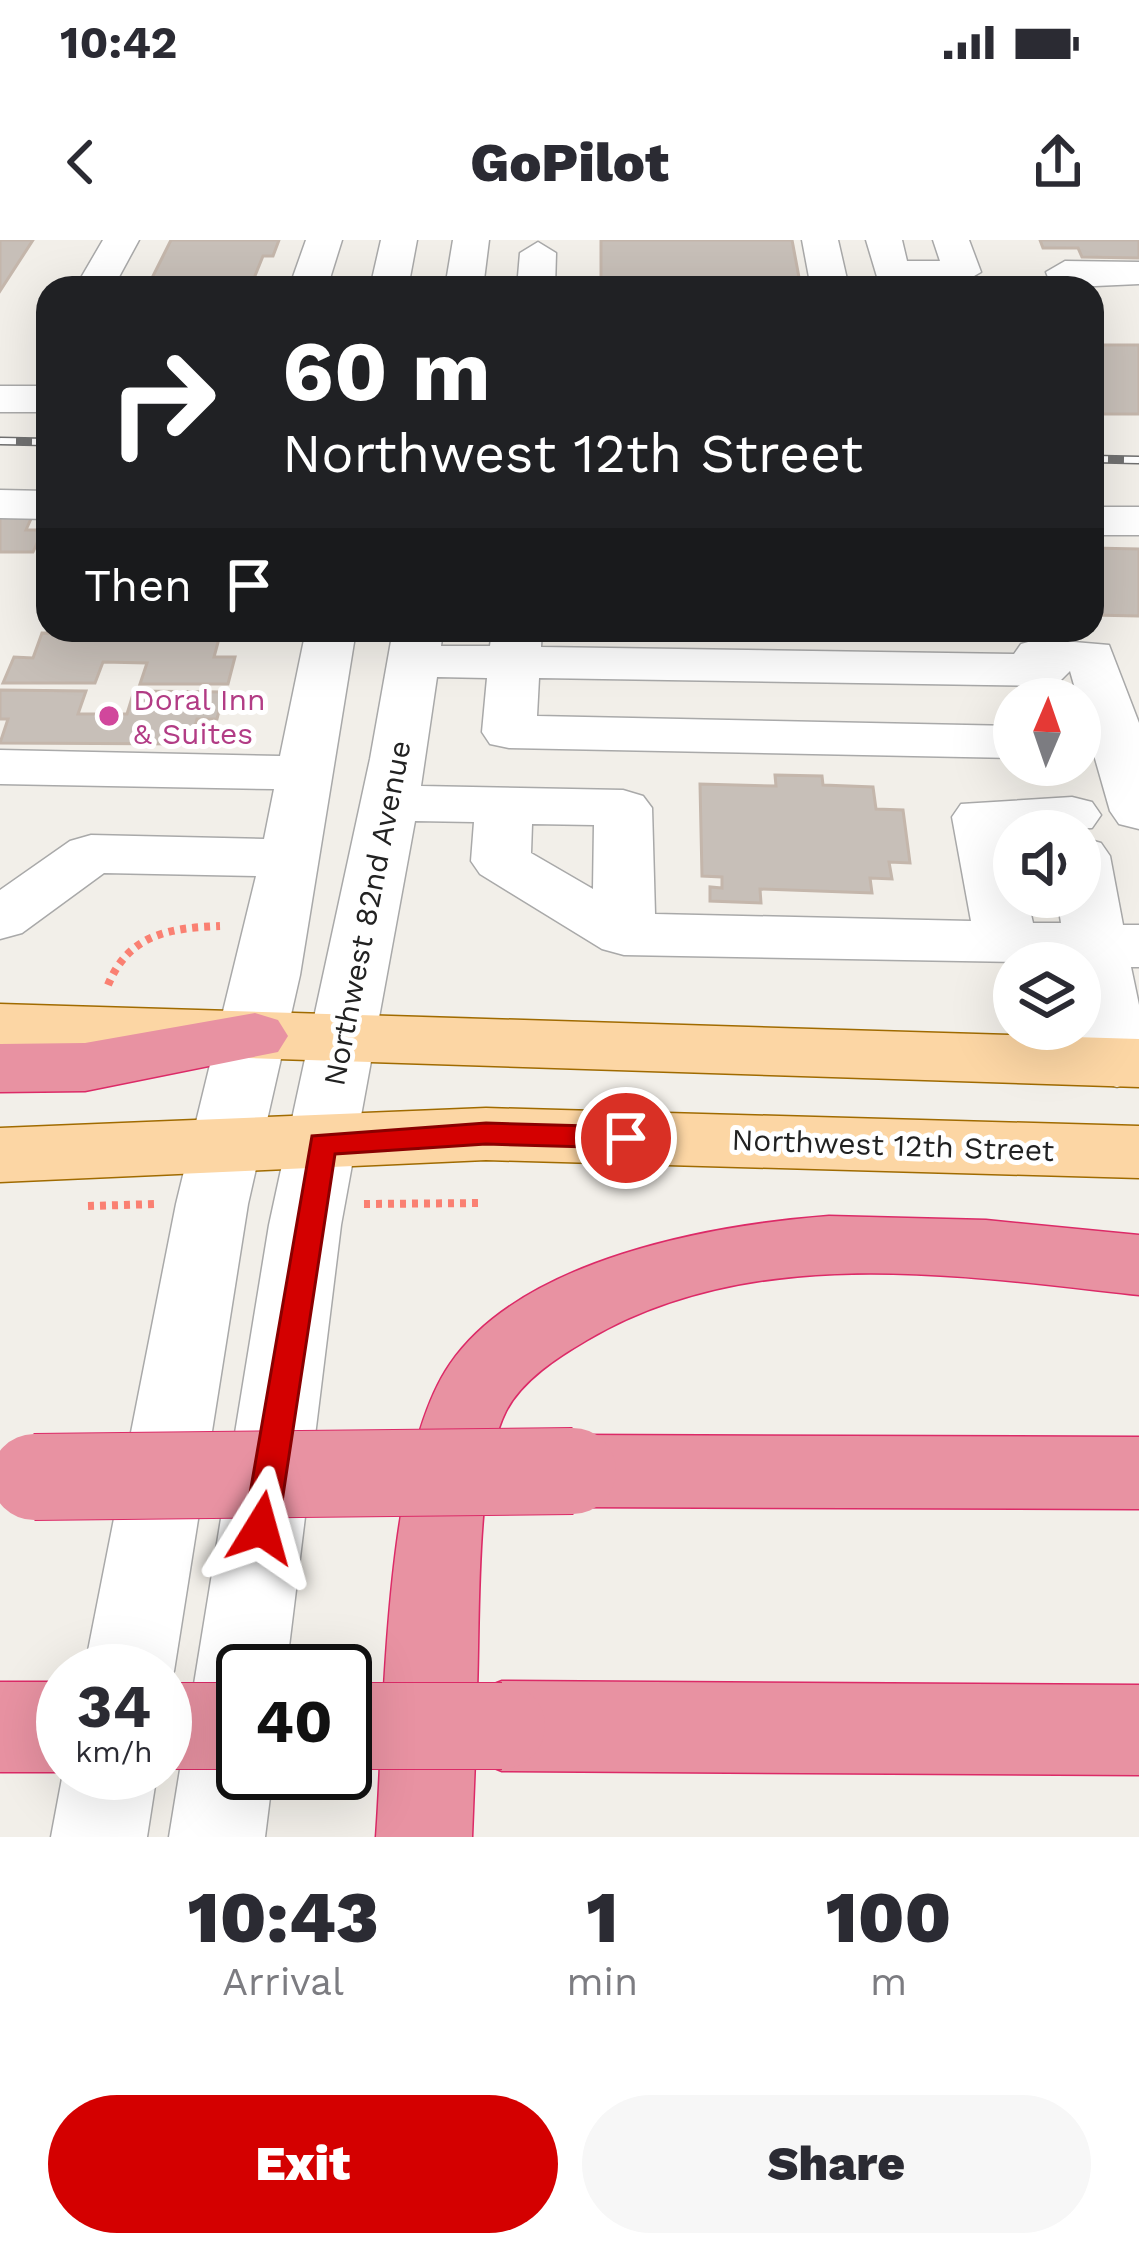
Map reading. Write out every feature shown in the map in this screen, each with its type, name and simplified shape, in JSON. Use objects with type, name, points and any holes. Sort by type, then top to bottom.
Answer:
[{"type":"highway","points":[[0,1068],[85,1067],[255,1036]]},
{"type":"highway","points":[[424,1837],[443,1534],[458,1433],[470,1399],[521,1343],[576,1306],[619,1286],[694,1264],[787,1248],[938,1246],[1139,1265]]},
{"type":"highway","points":[[11,1475],[1139,1473]]},
{"type":"highway","points":[[0,1727],[36,1726]]},
{"type":"highway","points":[[372,1726],[1139,1730]]},
{"type":"main road","points":[[0,1028],[1128,1063]]},
{"type":"main road","name":"Northwest 12th Street","points":[[0,1155],[486,1133],[1139,1152]]},
{"type":"street","points":[[101,276],[121,240]]},
{"type":"street","points":[[312,276],[324,240]]},
{"type":"street","points":[[391,276],[399,240]]},
{"type":"street","points":[[466,276],[471,240]]},
{"type":"street","points":[[820,240],[828,276]]},
{"type":"street","points":[[884,240],[891,272],[962,272],[951,240]]},
{"type":"street","points":[[1066,276],[1065,272],[1139,273]]},
{"type":"street","points":[[1104,294],[1139,295]]},
{"type":"street","points":[[0,504],[36,505]]},
{"type":"street","points":[[1104,521],[1139,521]]},
{"type":"street","points":[[134,1644],[226,1148],[255,1036],[329,642]]},
{"type":"street","points":[[416,645],[1080,669],[1139,811]]},
{"type":"street","name":"Northwest 82nd Avenue","points":[[218,1837],[302,1248],[416,645]]},
{"type":"street","points":[[515,646],[509,732],[993,742]]},
{"type":"street","points":[[0,767],[308,773]]},
{"type":"street","points":[[389,802],[623,808],[624,934]]},
{"type":"street","points":[[504,805],[501,861],[624,934],[993,943]]},
{"type":"street","points":[[993,817],[981,817],[993,877]]},
{"type":"street","points":[[0,919],[91,854],[291,858]]},
{"type":"street","points":[[1101,896],[1119,945],[1128,1063]]},
{"type":"street","points":[[99,1837],[105,1800]]},
{"type":"path","points":[[105,995],[115,963],[141,937],[187,926],[221,926]]},
{"type":"path","points":[[374,1204],[483,1203]]},
{"type":"building","points":[[0,240],[33,240],[0,291]]},
{"type":"building","points":[[171,240],[279,240],[273,256],[263,256],[255,276],[153,276]]},
{"type":"building","points":[[601,240],[792,240],[799,276],[601,276]]},
{"type":"building","points":[[1040,240],[1139,240],[1139,258],[1082,257],[1078,248],[1043,248]]},
{"type":"building","points":[[1104,345],[1139,345],[1139,414],[1104,414]]},
{"type":"building","points":[[0,512],[34,512],[26,530],[36,530],[33,552],[0,552]]},
{"type":"building","points":[[0,512],[34,512],[26,530],[36,530],[33,552],[0,552]]},
{"type":"building","points":[[1104,548],[1139,549],[1139,616],[1104,615]]},
{"type":"building","name":"Doral Inn & Suites","points":[[39,642],[218,642],[214,657],[235,657],[228,684],[140,684],[147,663],[103,662],[95,683],[3,683],[14,657],[33,658]]},
{"type":"building","name":"Doral Inn & Suites","points":[[39,642],[218,642],[214,657],[235,657],[228,684],[140,684],[147,663],[103,662],[95,683],[3,683],[14,657],[33,658]]},
{"type":"building","name":"Doral Inn & Suites","points":[[0,690],[86,691],[78,714],[127,714],[134,691],[224,692],[217,719],[197,719],[190,744],[0,743],[8,719],[0,719]]},
{"type":"building","name":"Doral Inn & Suites","points":[[0,690],[86,691],[78,714],[127,714],[134,691],[224,692],[217,719],[197,719],[190,744],[0,743],[8,719],[0,719]]},
{"type":"building","points":[[775,775],[822,776],[823,785],[873,787],[876,809],[903,810],[910,863],[889,862],[892,879],[870,878],[872,893],[760,889],[761,903],[710,901],[710,887],[722,888],[722,877],[702,876],[700,784],[776,786]]},
{"type":"railway","points":[[0,441],[36,442]]},
{"type":"railway","points":[[1104,459],[1139,460]]},
{"type":"place","name":"Doral Inn & Suites","points":[[109,716]]},
{"type":"route","points":[[261,1528],[305,1225],[322,1144],[486,1133],[626,1138]]}]
